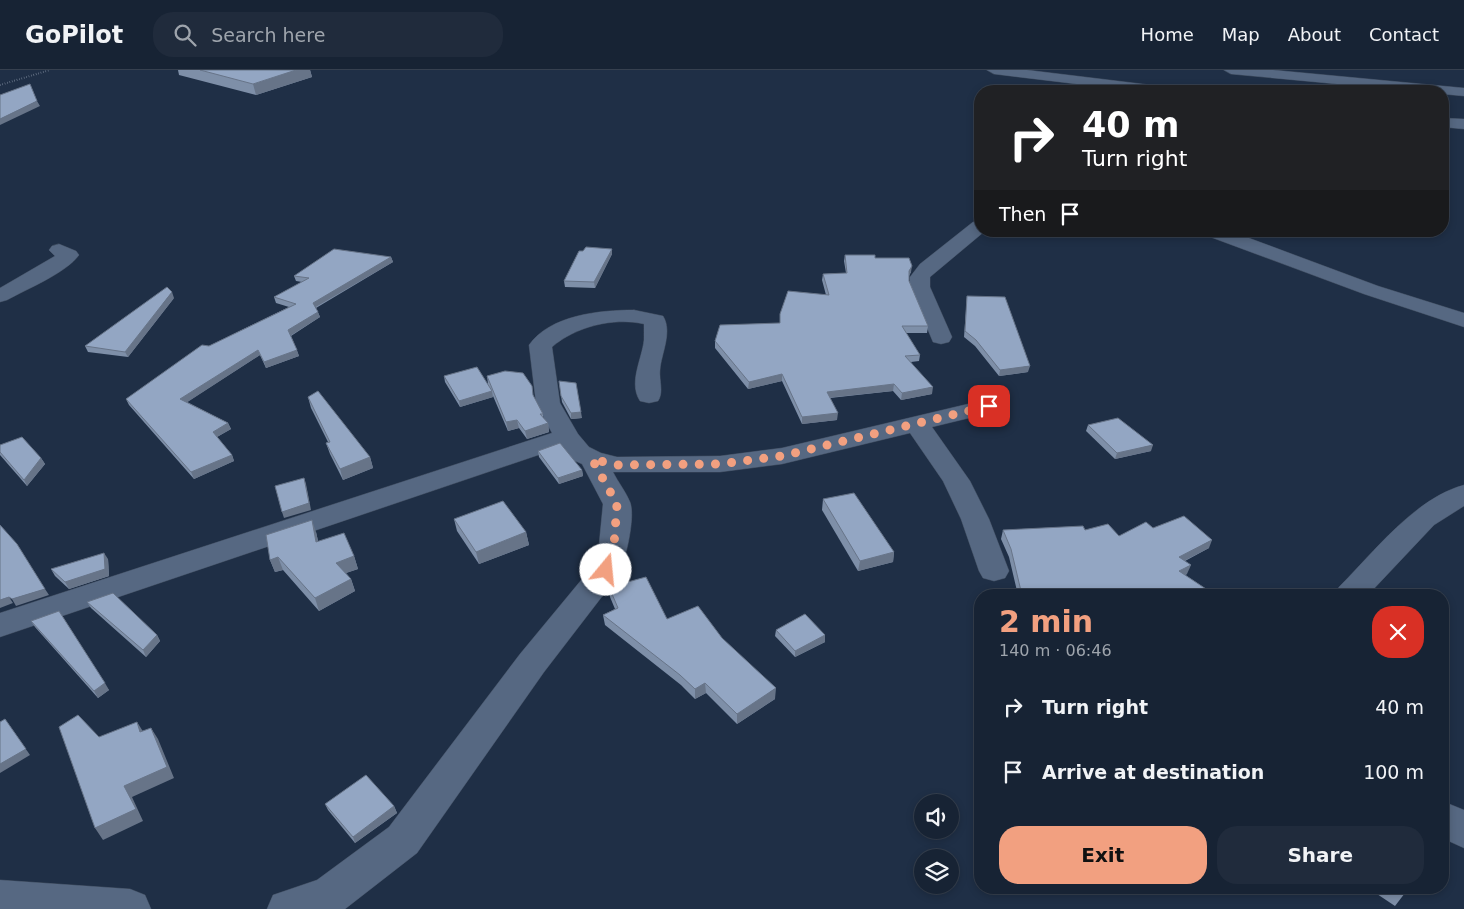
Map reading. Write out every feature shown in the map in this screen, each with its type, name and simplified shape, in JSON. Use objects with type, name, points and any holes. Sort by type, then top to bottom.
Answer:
[{"type":"street","points":[[994,70],[1119,85]]},
{"type":"street","points":[[1231,70],[1395,85]]},
{"type":"street","points":[[1258,71],[1262,85]]},
{"type":"street","points":[[1449,90],[1464,92]]},
{"type":"street","points":[[1449,123],[1464,124]]},
{"type":"street","points":[[941,337],[920,287],[920,277],[927,268],[974,231]]},
{"type":"street","points":[[1228,237],[1371,290],[1464,320]]},
{"type":"street","points":[[0,296],[54,266],[69,255],[59,250]]},
{"type":"street","points":[[649,396],[648,370],[655,341],[655,320],[641,316],[598,318],[560,330],[540,345],[548,402],[567,437],[580,453],[592,459],[617,465],[720,464],[782,456],[917,425],[989,406]]},
{"type":"street","points":[[917,425],[956,481],[975,519],[994,571]]},
{"type":"street","points":[[0,625],[567,437]]},
{"type":"street","points":[[288,909],[332,902],[403,840],[532,663],[606,570],[614,545],[617,504],[592,459]]},
{"type":"street","points":[[1356,589],[1424,518],[1464,494]]},
{"type":"street","points":[[1449,822],[1464,830]]},
{"type":"street","points":[[0,900],[130,909]]},
{"type":"path","points":[[0,85],[50,70]]},
{"type":"building","points":[[200,70],[296,70],[253,84]]},
{"type":"building","points":[[30,84],[37,101],[0,119],[0,95]]},
{"type":"building","points":[[586,247],[612,249],[594,282],[564,281],[579,251],[583,251]]},
{"type":"building","points":[[334,249],[391,257],[313,303],[318,312],[288,330],[297,350],[264,362],[258,350],[180,399],[228,423],[213,432],[232,455],[191,472],[126,399],[202,345],[209,346],[296,304],[274,297],[309,278],[294,276]]},
{"type":"building","points":[[845,255],[875,255],[875,258],[909,258],[912,266],[909,271],[909,281],[928,326],[902,326],[920,355],[905,356],[933,387],[902,393],[894,384],[827,392],[838,413],[802,417],[782,374],[749,382],[715,341],[720,325],[780,323],[780,314],[788,291],[829,295],[823,274],[847,273]]},
{"type":"building","points":[[167,287],[172,292],[125,352],[85,346]]},
{"type":"building","points":[[967,296],[1005,297],[1030,366],[1000,370],[976,340],[965,331]]},
{"type":"building","points":[[477,367],[492,391],[459,401],[444,376]]},
{"type":"building","points":[[505,371],[523,373],[532,386],[533,395],[543,414],[540,414],[548,423],[525,431],[517,420],[506,422],[487,376]]},
{"type":"building","points":[[559,381],[576,383],[581,412],[571,413],[561,396]]},
{"type":"building","points":[[318,391],[370,457],[340,469],[326,443],[330,442],[308,397]]},
{"type":"building","points":[[1118,418],[1153,445],[1117,453],[1088,425]]},
{"type":"building","points":[[22,437],[41,458],[24,480],[0,452],[0,445]]},
{"type":"building","points":[[560,443],[582,470],[558,478],[538,451]]},
{"type":"building","points":[[304,478],[309,503],[282,512],[275,486]]},
{"type":"building","points":[[854,493],[894,552],[860,561],[823,499]]},
{"type":"building","points":[[503,501],[526,532],[476,552],[454,519]]},
{"type":"building","points":[[1184,516],[1212,540],[1179,557],[1191,565],[1179,571],[1206,589],[1021,589],[1011,549],[1003,530],[1083,526],[1085,530],[1108,524],[1119,536],[1146,522],[1153,528]]},
{"type":"building","points":[[312,520],[316,542],[344,533],[354,556],[336,563],[351,579],[315,598],[278,557],[270,560],[266,535]]},
{"type":"building","points":[[0,525],[17,544],[45,589],[12,599],[9,597],[0,600]]},
{"type":"building","points":[[104,553],[105,569],[65,582],[51,569]]},
{"type":"building","points":[[646,577],[667,619],[698,606],[722,638],[776,688],[737,714],[705,683],[695,689],[680,675],[603,615],[618,608],[609,587]]},
{"type":"building","points":[[113,593],[157,635],[143,650],[87,602]]},
{"type":"building","points":[[59,611],[105,683],[94,691],[31,621]]},
{"type":"building","points":[[805,614],[825,635],[795,651],[776,630]]},
{"type":"building","points":[[78,715],[99,737],[137,722],[140,732],[151,728],[167,767],[124,786],[136,809],[95,828],[59,727]]},
{"type":"building","points":[[5,719],[26,749],[0,764],[0,722]]},
{"type":"building","points":[[366,775],[394,806],[353,837],[325,804]]},
{"type":"route","points":[[606,570],[614,545],[617,504],[592,459],[617,465],[720,464],[782,456],[989,406]]}]
